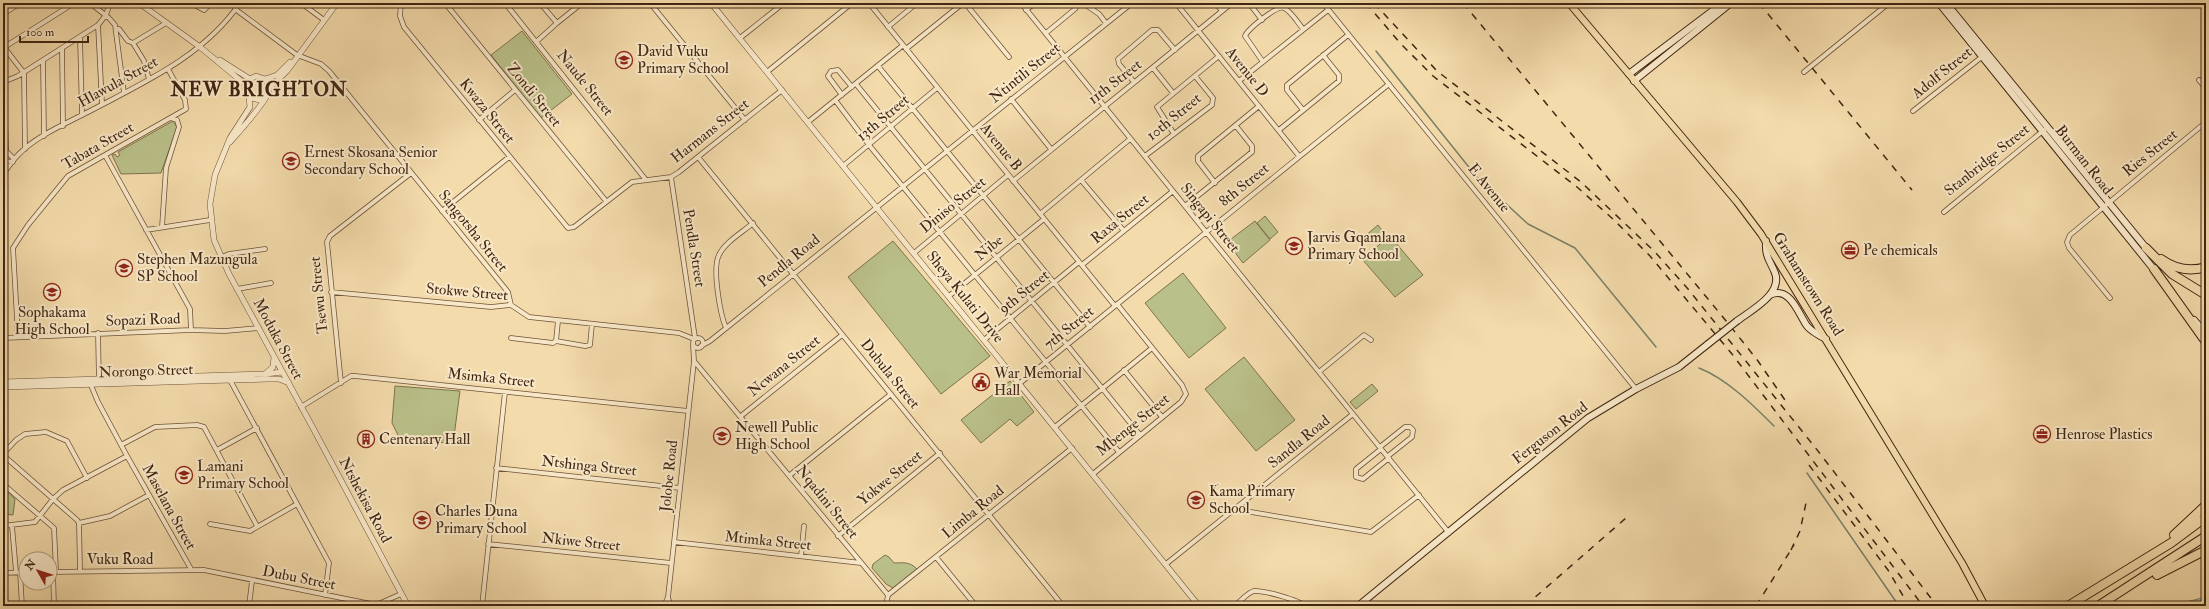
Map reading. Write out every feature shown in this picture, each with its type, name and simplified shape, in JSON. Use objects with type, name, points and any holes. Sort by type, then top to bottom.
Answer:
[{"type":"highway","points":[[2146,248],[2174,267],[2190,270],[2206,267]]},
{"type":"highway","name":"Burman Road","points":[[2146,248],[2172,274],[2206,295]]},
{"type":"highway","points":[[2154,269],[2206,342]]},
{"type":"highway","points":[[2120,575],[2178,532],[2206,505]]},
{"type":"highway","points":[[2068,606],[2171,543],[2206,517]]},
{"type":"highway","points":[[2098,606],[2205,536]]},
{"type":"highway","points":[[2102,606],[2206,550]]},
{"type":"main road","name":"Grahamstown Road","points":[[1569,3],[1737,202],[1766,241],[1967,571],[1985,606]]},
{"type":"main road","name":"Burman Road","points":[[1939,3],[2045,129],[2109,202],[2146,248]]},
{"type":"main road","name":"Burman Road","points":[[1946,3],[1984,55]]},
{"type":"main road","points":[[1629,74],[1728,4]]},
{"type":"main road","points":[[1634,81],[1728,4]]},
{"type":"main road","name":"Burman Road","points":[[2045,129],[2103,207],[2206,334]]},
{"type":"main road","name":"Ferguson Road","points":[[1358,606],[1588,418],[1636,389],[1679,367],[1769,296],[1774,289],[1777,280],[1766,256],[1766,241]]},
{"type":"main road","points":[[1769,296],[1776,293],[1788,297],[1809,329],[1827,340]]},
{"type":"street","points":[[3,14],[20,3]]},
{"type":"street","points":[[25,149],[24,72],[3,48],[74,3]]},
{"type":"street","points":[[90,3],[115,23],[124,93]]},
{"type":"street","points":[[13,160],[6,151],[3,82],[43,61],[98,25],[106,15],[110,3]]},
{"type":"street","points":[[139,3],[200,47],[246,85]]},
{"type":"street","points":[[191,3],[202,10],[208,8],[211,3]]},
{"type":"street","name":"Hlawula Street","points":[[3,174],[13,160],[25,149],[44,136],[168,69],[200,47],[239,3]]},
{"type":"street","points":[[301,3],[324,20]]},
{"type":"street","points":[[297,55],[277,75],[266,79],[256,76],[250,79],[246,85],[246,91],[249,97],[259,100],[265,98],[269,88],[287,71],[297,55],[337,3]]},
{"type":"street","name":"Kwaza Street","points":[[401,3],[400,16],[404,27],[478,120],[568,228]]},
{"type":"street","name":"Zondi Street","points":[[445,3],[606,201]]},
{"type":"street","name":"Naude Street","points":[[504,3],[646,180]]},
{"type":"street","points":[[540,3],[557,23]]},
{"type":"street","points":[[536,42],[582,3]]},
{"type":"street","points":[[650,3],[744,120]]},
{"type":"street","name":"Sheya Kulati Drive","points":[[711,3],[1199,606]]},
{"type":"street","points":[[767,72],[852,3]]},
{"type":"street","name":"Avenue B","points":[[869,3],[1044,219],[1182,385],[1186,394]]},
{"type":"street","points":[[888,27],[917,3]]},
{"type":"street","points":[[808,122],[878,66],[964,3],[1009,57]]},
{"type":"street","name":"Singapi Street","points":[[1021,3],[1449,533]]},
{"type":"street","points":[[1026,10],[1035,3]]},
{"type":"street","points":[[1046,33],[1075,9],[1078,3]]},
{"type":"street","points":[[1083,3],[1092,8],[1106,23]]},
{"type":"street","points":[[1092,8],[1097,3]]},
{"type":"street","name":"Ntintili Street","points":[[876,207],[1132,3]]},
{"type":"street","name":"Avenue D","points":[[1176,3],[1299,156]]},
{"type":"street","points":[[1216,3],[1222,11]]},
{"type":"street","name":"11th Street","points":[[1013,181],[1232,3]]},
{"type":"street","points":[[1249,3],[1262,20]]},
{"type":"street","name":"E Avenue","points":[[1322,3],[1636,389]]},
{"type":"street","points":[[1804,72],[1889,3]]},
{"type":"street","points":[[740,38],[781,4]]},
{"type":"street","points":[[1263,62],[1244,36],[1262,20],[1278,8],[1282,8],[1286,10],[1303,29]]},
{"type":"street","name":"Sangotsha Street","points":[[235,9],[297,55],[325,67],[508,292],[510,305]]},
{"type":"street","points":[[1239,82],[1328,10]]},
{"type":"street","points":[[133,43],[166,23]]},
{"type":"street","points":[[98,25],[102,104]]},
{"type":"street","points":[[116,29],[119,29],[128,41],[133,43],[144,61],[149,79]]},
{"type":"street","points":[[1134,82],[1119,64],[1118,59],[1152,30],[1158,30],[1175,50]]},
{"type":"street","points":[[1303,110],[1289,93],[1286,86],[1348,35]]},
{"type":"street","points":[[80,37],[82,115]]},
{"type":"street","points":[[62,49],[63,126]]},
{"type":"street","points":[[208,54],[250,79]]},
{"type":"street","points":[[1279,130],[1340,80],[1339,75],[1323,55]]},
{"type":"street","name":"Adolf Street","points":[[1913,111],[1984,55]]},
{"type":"street","points":[[1174,134],[1157,109],[1173,93],[1219,56]]},
{"type":"street","points":[[43,61],[44,136]]},
{"type":"street","points":[[878,66],[982,197],[1019,239],[1090,327]]},
{"type":"street","points":[[1153,68],[1173,93]]},
{"type":"street","name":"Tabata Street","points":[[18,337],[13,248],[62,180],[105,154],[183,112],[187,107],[185,100],[168,69]]},
{"type":"street","points":[[842,95],[828,76],[831,71],[838,70],[854,85],[891,127],[1140,435]]},
{"type":"street","name":"10th Street","points":[[1145,156],[1213,103],[1213,98],[1195,76]]},
{"type":"street","points":[[266,79],[269,88]]},
{"type":"street","points":[[2199,80],[2206,89]]},
{"type":"street","name":"8th Street","points":[[1116,305],[1389,84]]},
{"type":"street","name":"13th Street","points":[[843,166],[937,88]]},
{"type":"street","points":[[478,120],[515,90]]},
{"type":"street","name":"Harmans Street","points":[[568,228],[574,227],[632,182],[671,177],[782,90]]},
{"type":"street","name":"Moduka Street","points":[[249,97],[250,107],[226,146],[218,163],[213,183],[210,220],[214,240],[221,257],[301,407]]},
{"type":"street","name":"Moduka Street","points":[[226,146],[265,98]]},
{"type":"street","points":[[835,100],[939,232],[1119,452]]},
{"type":"street","points":[[1012,100],[1052,149]]},
{"type":"street","points":[[1215,183],[1197,158],[1259,106]]},
{"type":"street","points":[[162,227],[165,175],[169,155],[179,127],[177,120],[170,118]]},
{"type":"street","name":"Ries Street","points":[[2110,298],[2067,244],[2071,233],[2206,122]]},
{"type":"street","points":[[1185,206],[1215,183],[1253,150],[1236,126]]},
{"type":"street","name":"Stanbridge Street","points":[[1944,212],[2045,129]]},
{"type":"street","name":"10th Street","points":[[1040,214],[1130,139]]},
{"type":"street","points":[[105,154],[190,309],[191,330]]},
{"type":"street","points":[[442,211],[509,157]]},
{"type":"street","name":"Dubula Street","points":[[698,157],[794,273],[842,335],[1063,606]]},
{"type":"street","points":[[3,161],[13,160]]},
{"type":"street","name":"Tsewu Street","points":[[341,383],[326,245],[328,239],[411,173]]},
{"type":"street","name":"Diniso Street","points":[[914,253],[1008,175]]},
{"type":"street","name":"Pendla Street","points":[[671,177],[697,339]]},
{"type":"street","points":[[1081,180],[1124,230]]},
{"type":"street","name":"Raxa Street","points":[[1081,264],[1173,192]]},
{"type":"street","name":"Pendla Road","points":[[701,346],[726,328],[876,207]]},
{"type":"street","name":"Nibe","points":[[949,296],[1044,219]]},
{"type":"street","points":[[146,230],[210,220]]},
{"type":"street","name":"Pendla Street","points":[[726,328],[722,317],[716,262],[724,248],[753,223]]},
{"type":"street","points":[[221,257],[229,254],[265,249]]},
{"type":"street","name":"9th Street","points":[[984,340],[1054,283],[1081,264]]},
{"type":"street","points":[[237,289],[270,283]]},
{"type":"street","name":"Stokwe Street","points":[[331,292],[500,308],[510,305],[526,316],[558,321],[679,334],[697,339]]},
{"type":"street","name":"7th Street","points":[[1020,383],[1116,305]]},
{"type":"street","points":[[556,341],[558,321]]},
{"type":"street","points":[[511,338],[553,343],[556,341],[588,346],[592,324]]},
{"type":"street","name":"Sopazi Road","points":[[3,338],[191,330],[225,331],[259,328]]},
{"type":"street","points":[[98,333],[99,382]]},
{"type":"street","name":"Pendla Road","points":[[697,339],[709,339],[717,335]]},
{"type":"street","name":"Ncwana Street","points":[[741,416],[842,335]]},
{"type":"street","points":[[1319,372],[1364,335],[1371,340]]},
{"type":"street","points":[[693,345],[696,348],[701,346],[697,339]]},
{"type":"street","name":"Jolobe Road","points":[[664,606],[668,598],[694,359],[693,345],[697,339]]},
{"type":"street","name":"Jolobe Road","points":[[694,359],[701,346]]},
{"type":"street","points":[[1055,427],[1152,348]]},
{"type":"street","points":[[264,374],[273,367],[274,357]]},
{"type":"street","name":"Nqadini Street","points":[[694,359],[888,595]]},
{"type":"street","points":[[1124,370],[1162,417]]},
{"type":"street","name":"Norongo Street","points":[[99,382],[282,372]]},
{"type":"street","name":"Msimka Street","points":[[301,407],[355,376],[688,411]]},
{"type":"street","name":"Norongo Street","points":[[3,382],[276,379],[289,383]]},
{"type":"street","points":[[230,380],[313,531],[329,565],[325,595]]},
{"type":"street","name":"Norongo Street","points":[[3,387],[90,382]]},
{"type":"street","name":"Maselana Street","points":[[90,382],[98,402],[127,456],[191,569]]},
{"type":"street","points":[[482,606],[505,392]]},
{"type":"street","points":[[790,475],[891,394]]},
{"type":"street","name":"Mbenge Street","points":[[1093,474],[1183,400],[1186,394]]},
{"type":"street","name":"Ntshekisa Road","points":[[301,407],[408,606]]},
{"type":"street","name":"Sandla Road","points":[[1166,564],[1353,414]]},
{"type":"street","points":[[122,445],[154,427],[199,425],[206,430],[257,526]]},
{"type":"street","points":[[1405,427],[1410,427],[1413,430],[1412,437],[1388,457],[1363,478],[1356,477],[1356,469],[1405,427]]},
{"type":"street","points":[[217,450],[257,428]]},
{"type":"street","points":[[80,571],[79,523],[3,454],[20,436],[29,432],[46,432],[67,441],[87,478]]},
{"type":"street","name":"Limba Road","points":[[888,595],[1072,448]]},
{"type":"street","name":"Yokwe Street","points":[[838,536],[940,454]]},
{"type":"street","name":"Maselana Street","points":[[41,517],[53,499],[66,488],[127,456]]},
{"type":"street","name":"Ntshinga Street","points":[[496,468],[680,488]]},
{"type":"street","points":[[3,484],[54,530],[54,551]]},
{"type":"street","points":[[1237,507],[1245,511],[1368,533],[1379,528],[1419,495]]},
{"type":"street","points":[[79,523],[110,516],[149,496]]},
{"type":"street","points":[[210,524],[250,531],[297,504]]},
{"type":"street","points":[[3,526],[35,522],[41,517]]},
{"type":"street","points":[[3,573],[18,572],[12,526]]},
{"type":"street","points":[[801,556],[804,526]]},
{"type":"street","name":"Mtimka Street","points":[[674,542],[861,563]]},
{"type":"street","name":"Nkiwe Street","points":[[488,544],[671,563]]},
{"type":"street","points":[[936,557],[976,606]]},
{"type":"street","name":"Dubu Street","points":[[191,569],[376,606],[401,594]]},
{"type":"street","name":"Vuku Road","points":[[58,572],[191,569]]},
{"type":"street","points":[[250,606],[252,581]]},
{"type":"street","points":[[20,591],[22,606]]},
{"type":"street","points":[[54,591],[54,606]]},
{"type":"street","points":[[1234,606],[1254,591],[1298,600],[1305,606]]},
{"type":"street","points":[[886,606],[888,595]]},
{"type":"street","name":"Jolobe Road","points":[[668,598],[671,606]]},
{"type":"shaded area","points":[[522,31],[572,94],[541,118],[491,55]]},
{"type":"shaded area","points":[[173,121],[177,127],[161,173],[121,174],[112,155],[115,154],[117,157],[120,155],[118,152]]},
{"type":"shaded area","points":[[1265,216],[1278,232],[1270,239],[1257,223]]},
{"type":"shaded area","points":[[1255,221],[1270,240],[1243,263],[1227,242]]},
{"type":"shaded area","points":[[1378,225],[1384,233],[1369,244],[1364,237]]},
{"type":"shaded area","points":[[1390,236],[1423,275],[1395,297],[1362,259]]},
{"type":"shaded area","points":[[893,241],[990,356],[941,394],[848,277]]},
{"type":"shaded area","points":[[1183,273],[1226,328],[1189,358],[1145,303]]},
{"type":"shaded area","points":[[1244,357],[1295,420],[1256,451],[1205,389]]},
{"type":"shaded area","points":[[1010,381],[1034,412],[1017,426],[1010,419],[981,443],[961,420]]},
{"type":"shaded area","points":[[1372,384],[1378,391],[1356,409],[1350,402]]},
{"type":"shaded area","points":[[395,386],[460,391],[453,444],[399,437],[392,423]]},
{"type":"shaded area","points":[[3,488],[15,499],[13,515],[3,514]]},
{"type":"shaded area","points":[[885,555],[894,563],[909,564],[917,569],[893,588],[886,584],[872,568],[873,564]]},
{"type":"shaded area","points":[[2206,597],[2206,606],[2168,606],[2174,605]]},
{"type":"waterway","points":[[1376,51],[1476,176],[1528,224],[1575,248],[1656,347]]},
{"type":"waterway","points":[[1699,368],[1720,379],[1748,401],[1774,426]]},
{"type":"waterway","points":[[1807,473],[1899,606]]},
{"type":"railway","points":[[1366,3],[1400,43],[1433,76],[1577,187],[1614,220],[1650,256],[1732,354],[1923,606]]},
{"type":"railway","points":[[1374,3],[1437,71],[1581,182],[1655,252],[1688,289],[1818,451],[1937,606]]},
{"type":"railway","points":[[1463,3],[1727,322],[1758,361],[1787,403]]},
{"type":"railway","points":[[1759,3],[1912,190]]},
{"type":"railway","points":[[1809,465],[1888,570],[1909,606]]},
{"type":"railway","points":[[1791,550],[1800,531],[1806,503]]},
{"type":"railway","points":[[1525,606],[1626,518]]},
{"type":"railway","points":[[1756,606],[1794,545]]},
{"type":"place","name":"David Vuku Primary School","points":[[624,60]]},
{"type":"place","name":"Ernest Skosana Senior Secondary School","points":[[291,161]]},
{"type":"place","name":"Jarvis Gqamlana Primary School","points":[[1294,246]]},
{"type":"place","name":"Pe chemicals","points":[[1850,250]]},
{"type":"place","name":"Stephen Mazungula SP School","points":[[124,268]]},
{"type":"place","name":"Sophakama High School","points":[[52,292]]},
{"type":"place","name":"War Memorial Hall","points":[[981,382]]},
{"type":"place","name":"Henrose Plastics","points":[[2042,434]]},
{"type":"place","name":"Newell Public High School","points":[[722,436]]},
{"type":"place","name":"Centenary Hall","points":[[366,439]]},
{"type":"place","name":"Lamani Primary School","points":[[184,475]]},
{"type":"place","name":"Kama Primary School","points":[[1196,500]]},
{"type":"place","name":"Charles Duna Primary School","points":[[422,520]]},
{"type":"district","name":"NEW BRIGHTON","points":[[259,90]]}]
